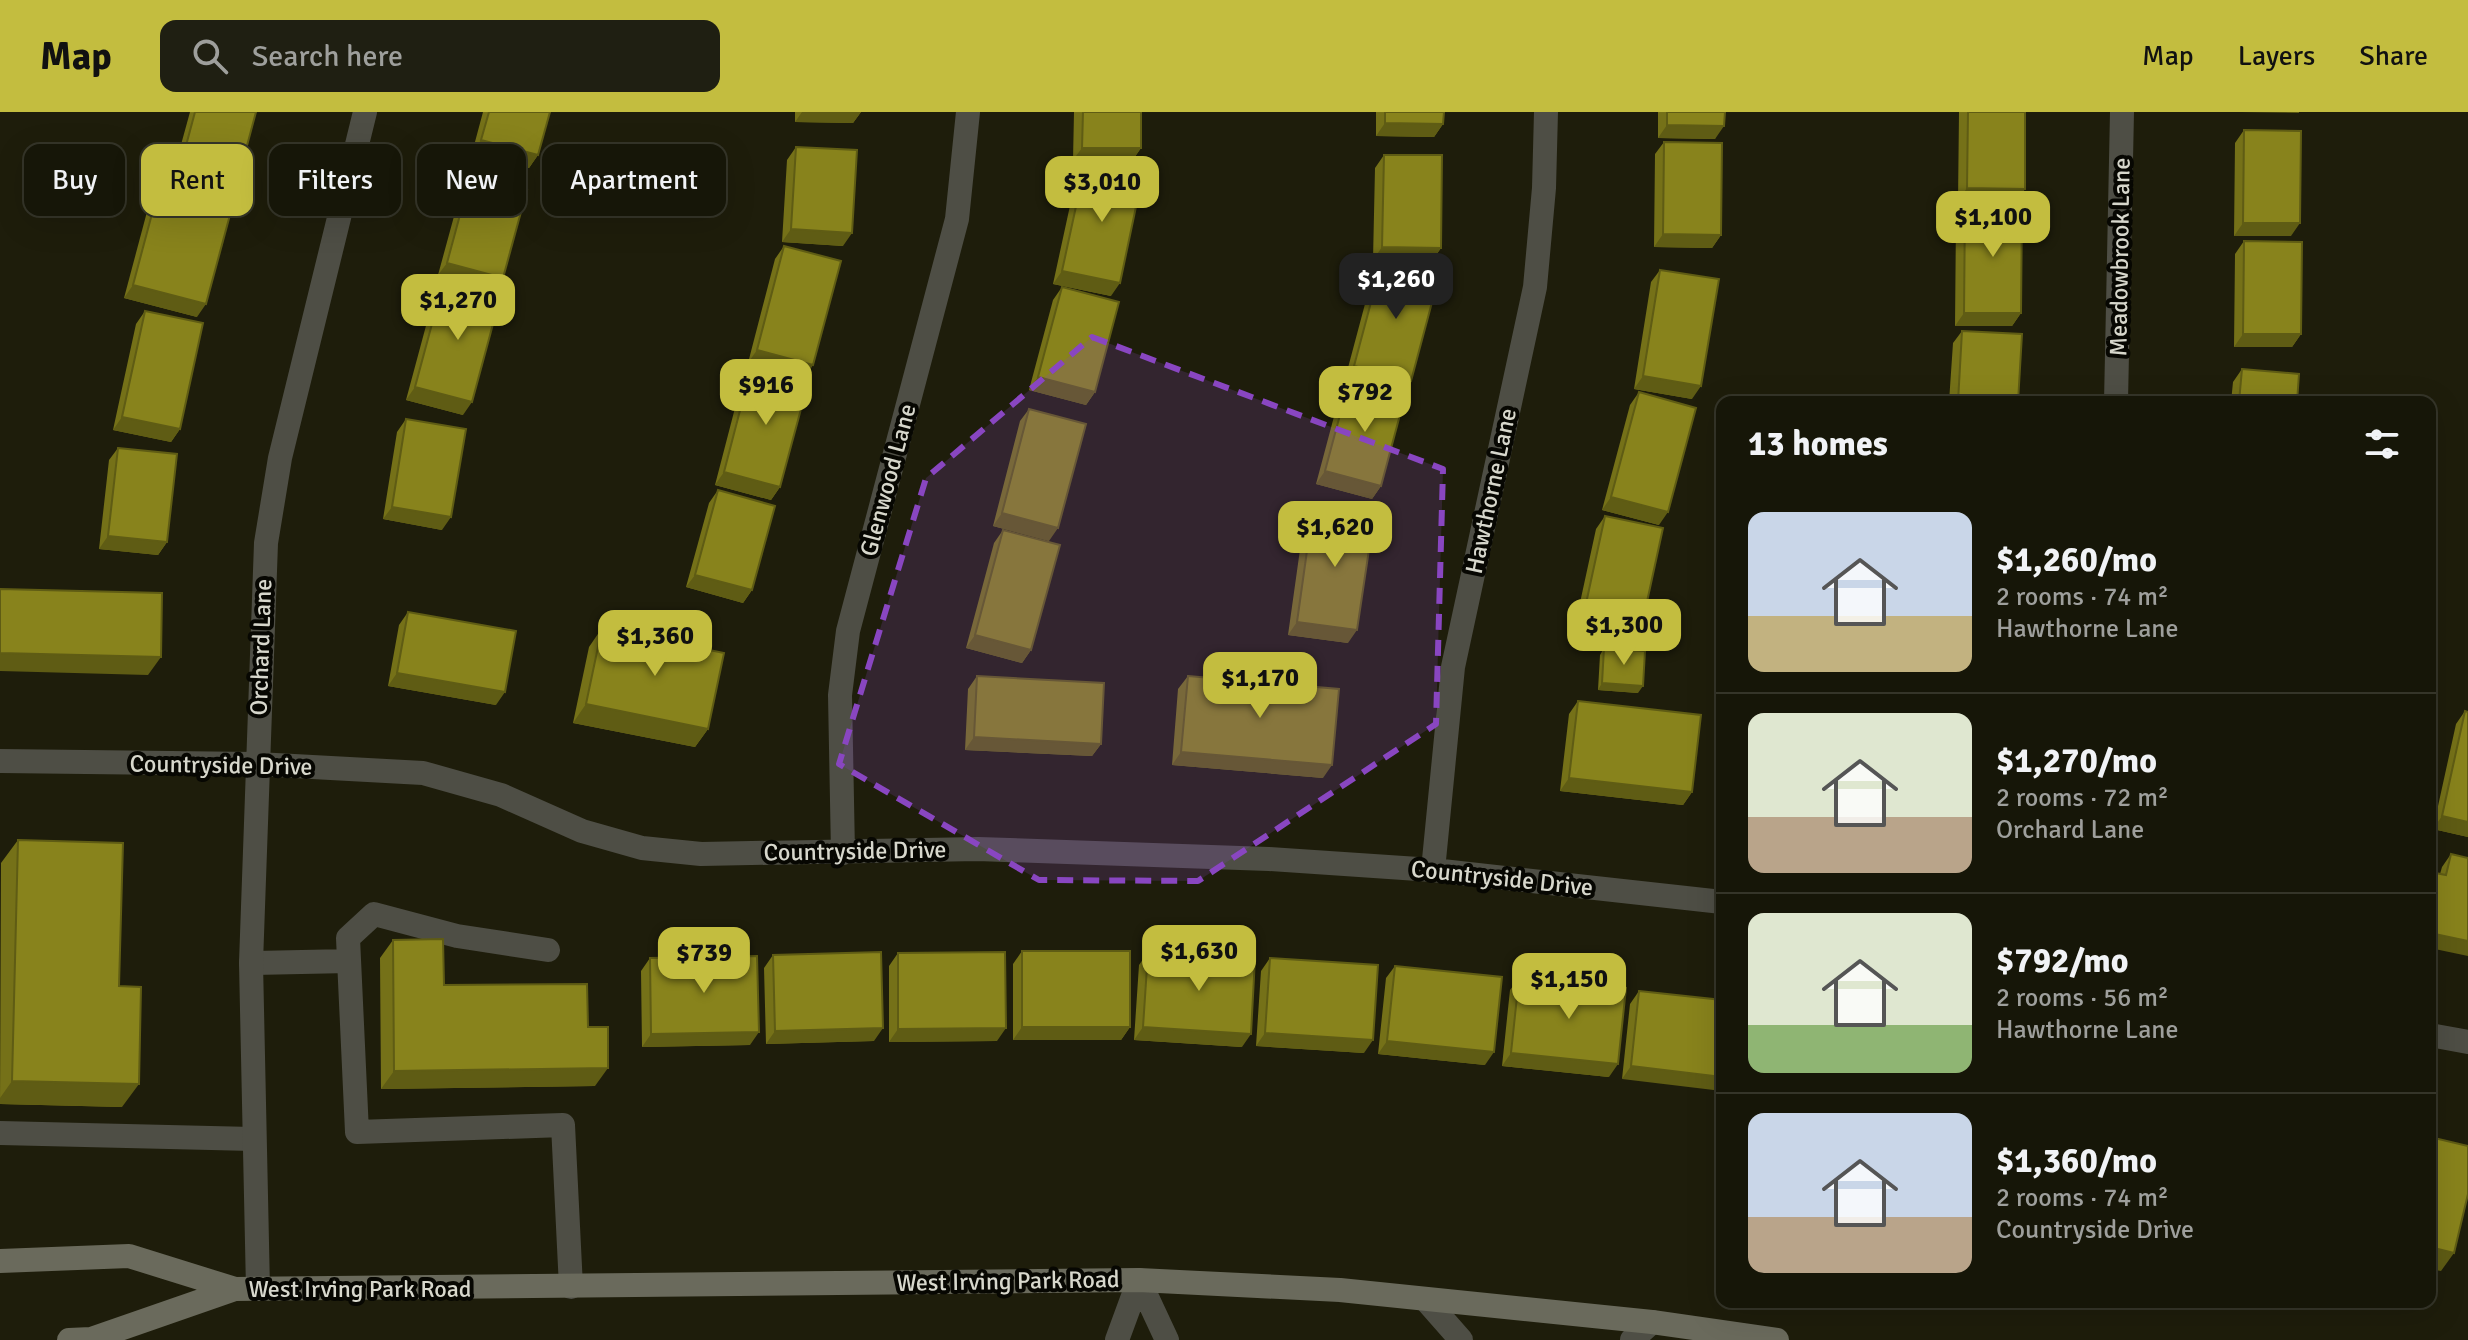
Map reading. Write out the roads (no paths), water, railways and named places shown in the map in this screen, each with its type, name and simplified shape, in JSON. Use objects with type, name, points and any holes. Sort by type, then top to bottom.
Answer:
[{"type":"main road","name":"West Irving Park Road","points":[[0,1261],[129,1256],[247,1289],[1139,1280],[1340,1290],[1652,1322],[1777,1340]]},
{"type":"main road","name":"West Irving Park Road","points":[[69,1340],[91,1339],[247,1289]]},
{"type":"street","name":"Orchard Lane","points":[[247,1289],[253,1139],[251,963],[266,543],[277,472],[365,112]]},
{"type":"street","name":"Glenwood Lane","points":[[843,853],[840,695],[848,631],[957,219],[968,112]]},
{"type":"street","name":"Hawthorne Lane","points":[[1433,870],[1453,667],[1535,287],[1544,188],[1546,112]]},
{"type":"street","name":"Meadowbrook Lane","points":[[2116,396],[2122,112]]},
{"type":"street","name":"Countryside Drive","points":[[0,761],[257,764],[423,773],[501,795],[582,831],[642,848],[701,854],[978,849],[1139,853],[1433,870],[1716,901]]},
{"type":"street","points":[[548,950],[457,936],[374,914],[348,938],[357,1132],[563,1125],[571,1287]]},
{"type":"street","points":[[251,963],[349,961]]},
{"type":"street","points":[[2436,1036],[2468,1042]]},
{"type":"street","points":[[0,1133],[253,1139]]},
{"type":"street","points":[[1117,1340],[1139,1280]]},
{"type":"street","points":[[1139,1280],[1167,1340]]},
{"type":"street","points":[[1425,1299],[1461,1340]]},
{"type":"street","points":[[1632,1340],[1652,1322]]}]
